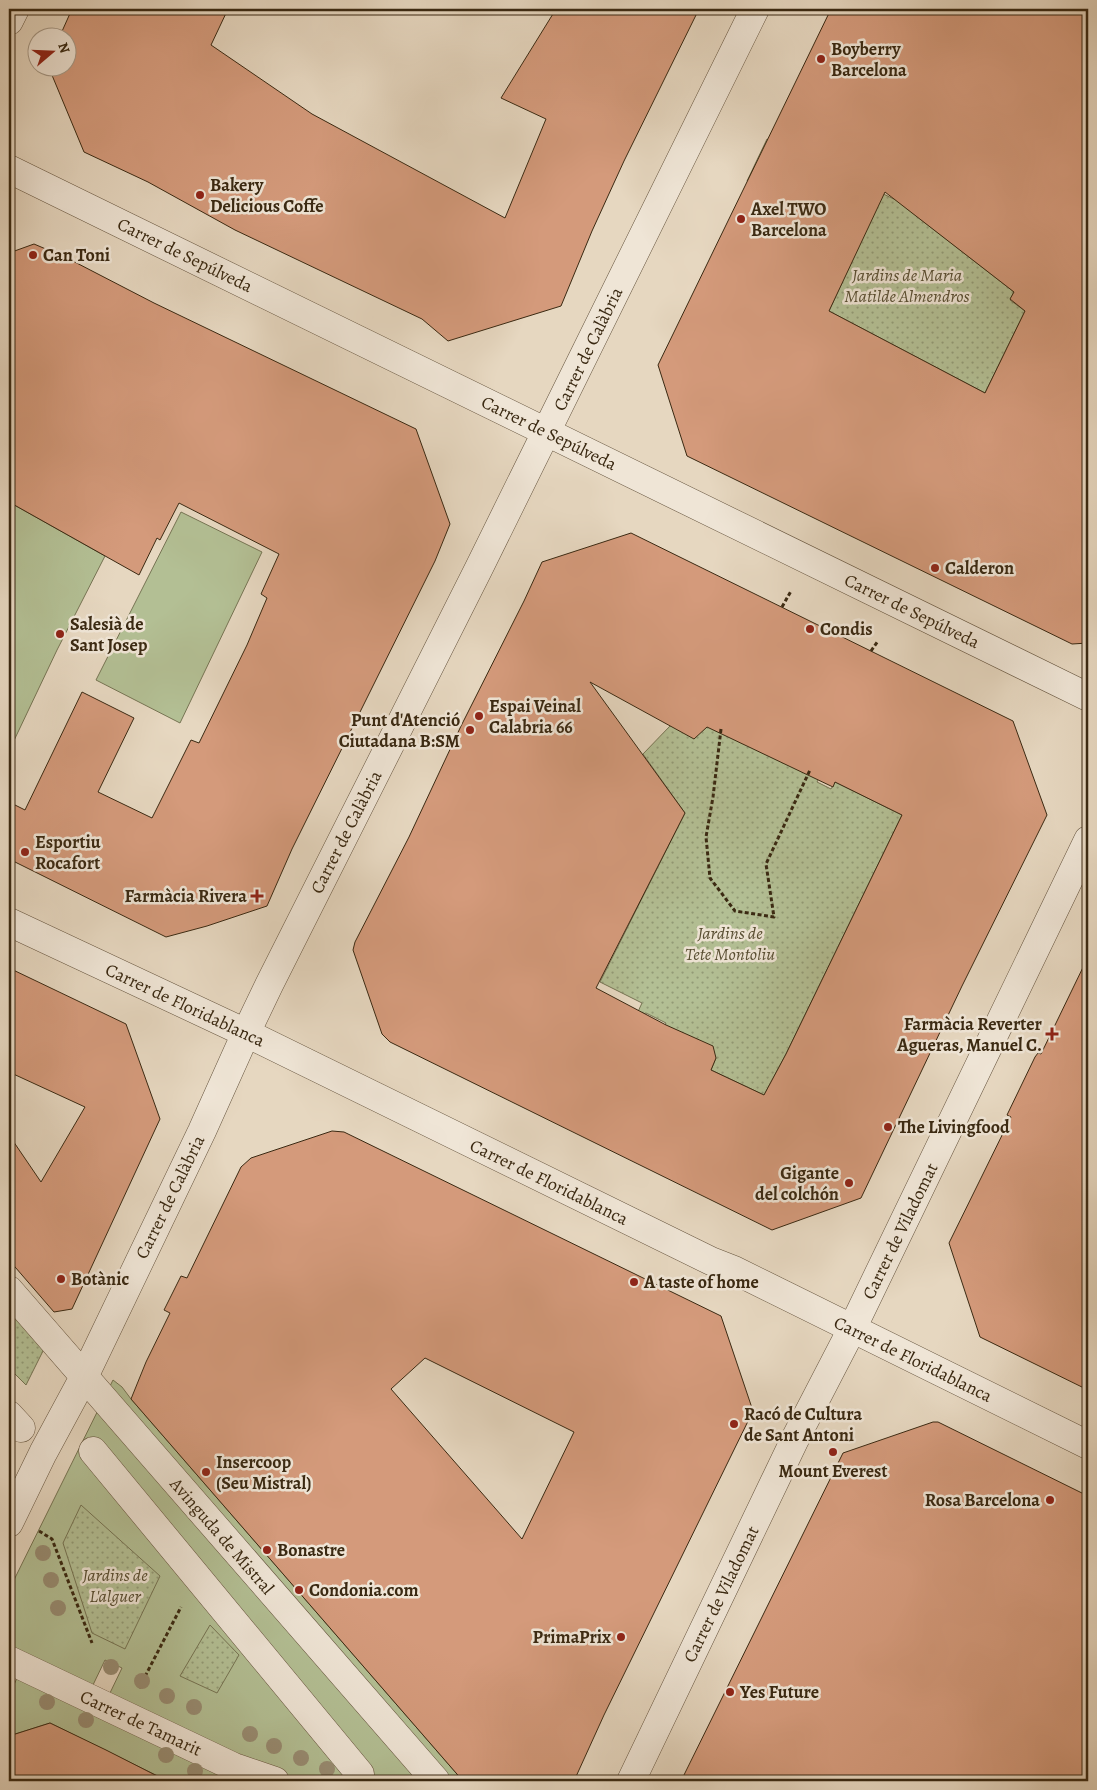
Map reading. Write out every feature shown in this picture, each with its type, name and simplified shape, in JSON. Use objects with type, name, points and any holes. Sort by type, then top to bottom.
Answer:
[{"type":"street","points":[[9,21],[15,9]]},
{"type":"street","name":"Carrer de Calàbria","points":[[9,1523],[16,1490],[43,1453],[84,1377],[202,1131],[246,1034],[547,432],[755,9]]},
{"type":"street","name":"Carrer de Sepúlveda","points":[[9,169],[1088,696]]},
{"type":"street","name":"Carrer de Viladomat","points":[[631,1781],[1088,840]]},
{"type":"street","name":"Carrer de Floridablanca","points":[[9,922],[246,1034],[1088,1444]]},
{"type":"street","name":"Avinguda de Mistral","points":[[9,1290],[436,1781]]},
{"type":"street","points":[[92,1451],[197,1575],[360,1774]]},
{"type":"street","name":"Carrer de Tamarit","points":[[9,1660],[234,1767],[275,1781]]},
{"type":"path","points":[[782,607],[791,591]]},
{"type":"path","points":[[871,651],[878,641]]},
{"type":"path","points":[[721,728],[706,837],[710,878],[735,911],[774,917],[766,864],[810,770]]},
{"type":"path","points":[[38,1530],[52,1539],[92,1643]]},
{"type":"path","points":[[126,1716],[197,1575]]},
{"type":"green space","name":"Jardins de Maria Matilde Almendros","points":[[767,139],[896,200],[1014,292],[1010,300],[1025,311],[985,393],[829,311],[865,233],[747,181]]},
{"type":"green space","points":[[9,502],[105,556],[57,650],[9,751]]},
{"type":"green space","points":[[181,512],[262,552],[180,723],[96,680]]},
{"type":"green space","name":"Jardins de Tete Montoliu","points":[[709,724],[820,776],[817,782],[831,789],[835,782],[902,815],[786,1054],[764,1095],[711,1070],[716,1058],[664,1027],[666,1023],[646,1013],[636,1016],[642,1003],[600,982],[685,813],[643,754],[670,726]]},
{"type":"green space","points":[[9,1299],[47,1343],[26,1385],[9,1368]]},
{"type":"green space","name":"Jardins de L'alguer","points":[[113,1380],[122,1387],[463,1781],[168,1781],[50,1723],[9,1736],[9,1685],[13,1687],[17,1678],[9,1674],[9,1590]],"holes":[[[105,1660],[122,1668],[109,1695],[92,1687]]]},
{"type":"green space","name":"Jardins de L'alguer","points":[[81,1505],[160,1576],[125,1649],[92,1633],[63,1543]]},
{"type":"green space","points":[[210,1625],[239,1655],[217,1693],[180,1676]]},
{"type":"building","points":[[72,9],[228,9],[211,45],[312,114],[505,218],[546,119],[501,98],[556,9],[699,9],[624,161],[561,306],[448,341],[422,319],[235,230],[148,182],[84,152],[53,78],[78,78],[78,28],[63,28]]},
{"type":"building","points":[[831,9],[1088,9],[1088,643],[1072,644],[687,456],[658,365]],"holes":[[[885,192],[1014,292],[1010,299],[1025,311],[985,393],[829,311]]]},
{"type":"building","points":[[34,244],[67,258],[154,303],[416,429],[450,524],[435,561],[292,849],[267,906],[207,926],[166,937],[9,859],[9,802],[25,810],[82,692],[134,718],[98,792],[152,818],[191,740],[199,743],[247,645],[267,598],[261,594],[279,554],[179,503],[160,540],[157,538],[139,575],[9,502],[9,253]]},
{"type":"building","points":[[631,533],[1013,721],[1047,815],[962,986],[861,1198],[772,1230],[390,1042],[382,1034],[353,950],[355,942],[409,837],[461,726],[542,562]],"holes":[[[590,682],[694,739],[707,727],[833,787],[835,782],[902,815],[786,1054],[764,1095],[711,1070],[716,1058],[713,1046],[666,1025],[596,988],[685,813]]]},
{"type":"building","points":[[1088,957],[1088,1390],[980,1337],[949,1243],[1011,1117],[1007,1115],[1035,1057],[1038,1053],[1041,1054]]},
{"type":"building","points":[[9,968],[126,1024],[160,1119],[72,1309],[54,1312],[9,1260],[9,1135],[41,1182],[85,1107],[9,1072]]},
{"type":"building","points":[[332,1131],[344,1132],[721,1316],[753,1411],[604,1715],[574,1781],[463,1781],[131,1399],[146,1362],[170,1313],[164,1310],[181,1276],[187,1278],[241,1167],[251,1158]],"holes":[[[425,1358],[574,1432],[522,1539],[391,1389]]]},
{"type":"building","points":[[933,1422],[938,1422],[1088,1496],[1088,1781],[681,1781],[843,1453]]},
{"type":"building","points":[[50,1723],[167,1781],[9,1781],[9,1736]]},
{"type":"place","name":"Boyberry Barcelona","points":[[821,59]]},
{"type":"place","name":"Bakery Delicious Coffe","points":[[200,195]]},
{"type":"place","name":"Axel TWO Barcelona","points":[[741,219]]},
{"type":"place","name":"Can Toni","points":[[33,255]]},
{"type":"place","name":"Calderon","points":[[935,568]]},
{"type":"place","name":"Condis","points":[[810,629]]},
{"type":"place","name":"Salesià de Sant Josep","points":[[60,634]]},
{"type":"place","name":"Espai Veinal Calabria 66","points":[[479,716]]},
{"type":"place","name":"Punt d'Atenció Ciutadana B:SM","points":[[470,730]]},
{"type":"place","name":"Esportiu Rocafort","points":[[25,852]]},
{"type":"place","name":"Farmàcia Rivera","points":[[257,896]]},
{"type":"place","name":"Farmàcia Reverter Agueras, Manuel C.","points":[[1052,1034]]},
{"type":"place","name":"The Livingfood","points":[[888,1127]]},
{"type":"place","name":"Gigante del colchón","points":[[849,1183]]},
{"type":"place","name":"Botànic","points":[[61,1279]]},
{"type":"place","name":"A taste of home","points":[[634,1282]]},
{"type":"place","name":"Racó de Cultura de Sant Antoni","points":[[734,1424]]},
{"type":"place","name":"Mount Everest","points":[[833,1452]]},
{"type":"place","name":"Insercoop (Seu Mistral)","points":[[206,1472]]},
{"type":"place","name":"Rosa Barcelona","points":[[1050,1500]]},
{"type":"place","name":"Bonastre","points":[[267,1550]]},
{"type":"place","name":"Condonia.com","points":[[299,1590]]},
{"type":"place","name":"PrimaPrix","points":[[621,1637]]},
{"type":"place","name":"Yes Future","points":[[730,1692]]}]
